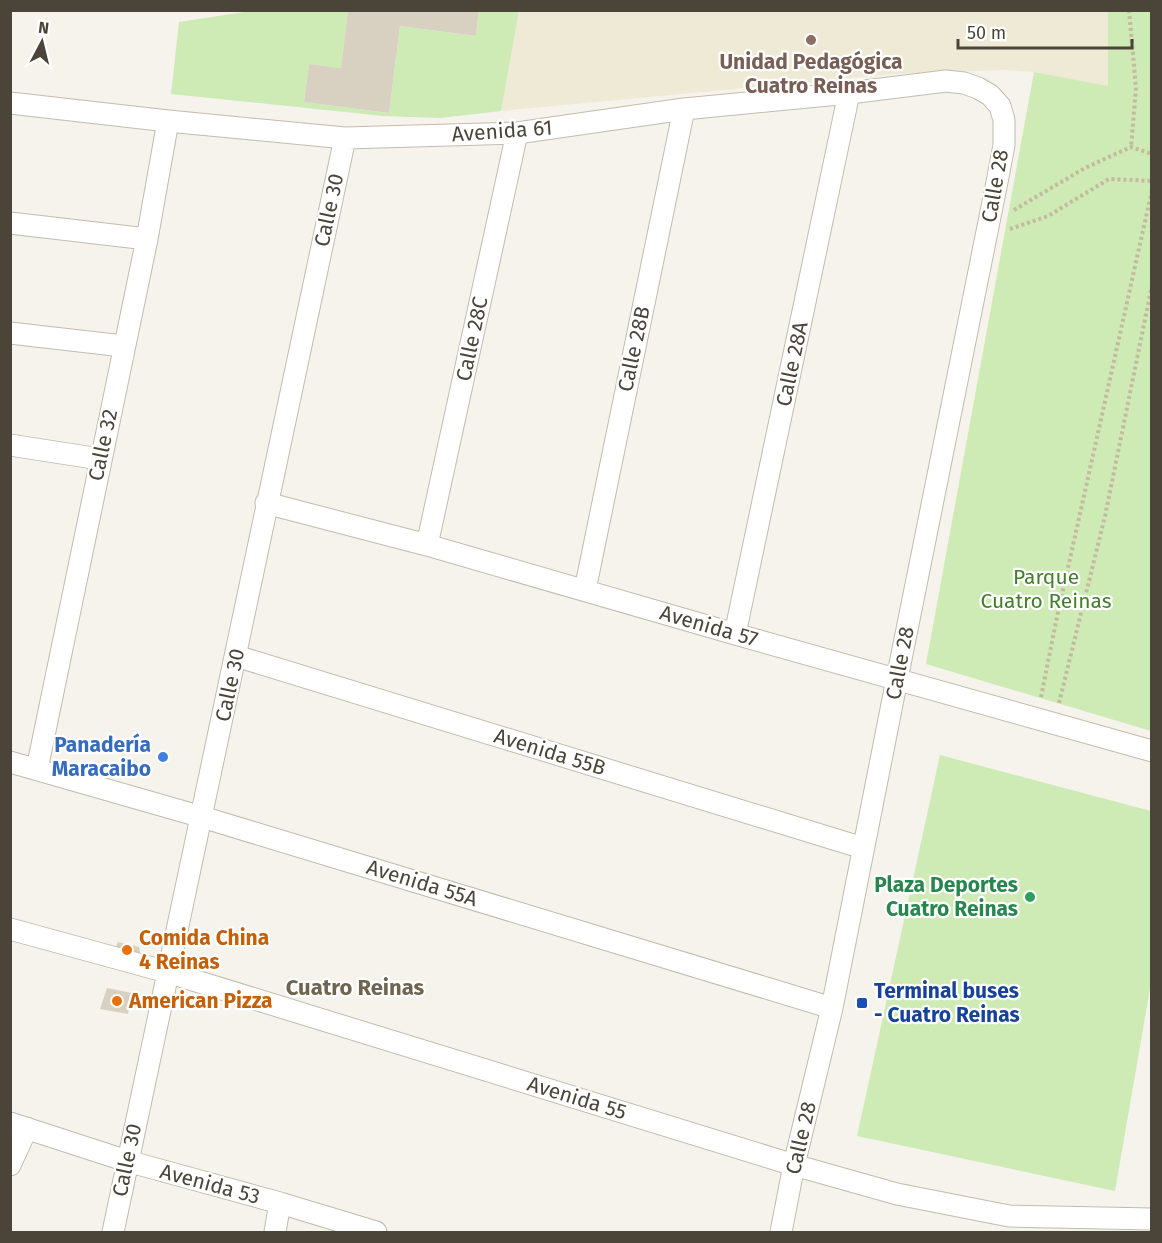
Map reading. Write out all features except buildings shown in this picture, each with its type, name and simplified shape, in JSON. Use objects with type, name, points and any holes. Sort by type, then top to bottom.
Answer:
[{"type":"street","name":"Avenida 61","points":[[10,104],[345,138],[517,133],[684,109],[946,81],[964,83],[990,95]]},
{"type":"street","name":"Calle 28A","points":[[735,634],[849,93]]},
{"type":"street","name":"Calle 28","points":[[781,1233],[794,1165],[832,1008],[999,177],[1004,145],[1004,120],[1000,106],[990,95]]},
{"type":"street","name":"Calle 28B","points":[[585,590],[684,109]]},
{"type":"street","name":"Calle 32","points":[[37,769],[147,239],[168,121]]},
{"type":"street","name":"Calle 28C","points":[[427,545],[517,133]]},
{"type":"street","name":"Calle 30","points":[[113,1233],[345,138]]},
{"type":"street","points":[[10,223],[147,239]]},
{"type":"street","points":[[10,333],[123,346]]},
{"type":"street","points":[[10,445],[100,459]]},
{"type":"street","name":"Avenida 57","points":[[266,503],[427,545],[1152,751]]},
{"type":"street","name":"Avenida 55B","points":[[236,656],[863,848]]},
{"type":"street","name":"Avenida 55A","points":[[10,762],[202,817],[832,1008]]},
{"type":"street","name":"Avenida 55","points":[[10,929],[167,972],[794,1165],[1008,1224],[1152,1219]]},
{"type":"street","points":[[10,1165],[19,1126]]},
{"type":"street","name":"Avenida 53","points":[[19,1126],[127,1161],[280,1203],[376,1233]]},
{"type":"street","points":[[275,1233],[280,1203]]},
{"type":"path","points":[[1129,10],[1136,88],[1131,147]]},
{"type":"path","points":[[1008,214],[1085,168],[1131,147],[1152,154]]},
{"type":"path","points":[[1007,222],[1005,230],[1047,216],[1109,179],[1152,181]]},
{"type":"path","points":[[1152,190],[1041,698],[1059,703],[1105,516],[1152,285]]},
{"type":"shaded area","name":"Unidad Pedagógica Cuatro Reinas","points":[[519,11],[1108,11],[1109,87],[1035,72],[1005,70],[894,74],[501,111]]},
{"type":"green space","points":[[251,11],[348,11],[341,68],[309,64],[304,102],[389,113],[400,26],[476,36],[479,11],[519,11],[501,111],[440,118],[383,116],[171,94],[179,22]]},
{"type":"green space","name":"Parque Cuatro Reinas","points":[[1108,11],[1151,11],[1151,731],[926,664],[1034,72],[1108,86]]},
{"type":"green space","name":"Plaza Deportes Cuatro Reinas","points":[[940,755],[1151,811],[1151,983],[1115,1191],[857,1136]]},
{"type":"place","name":"Unidad Pedagógica Cuatro Reinas","points":[[811,40]]},
{"type":"place","name":"Panadería Maracaibo","points":[[163,757]]},
{"type":"place","name":"Plaza Deportes Cuatro Reinas","points":[[1030,897]]},
{"type":"place","name":"Comida China 4 Reinas","points":[[127,950]]},
{"type":"place","name":"American Pizza","points":[[117,1001]]},
{"type":"place","name":"Terminal buses - Cuatro Reinas","points":[[862,1003]]},
{"type":"district","name":"Cuatro Reinas","points":[[355,987]]}]
